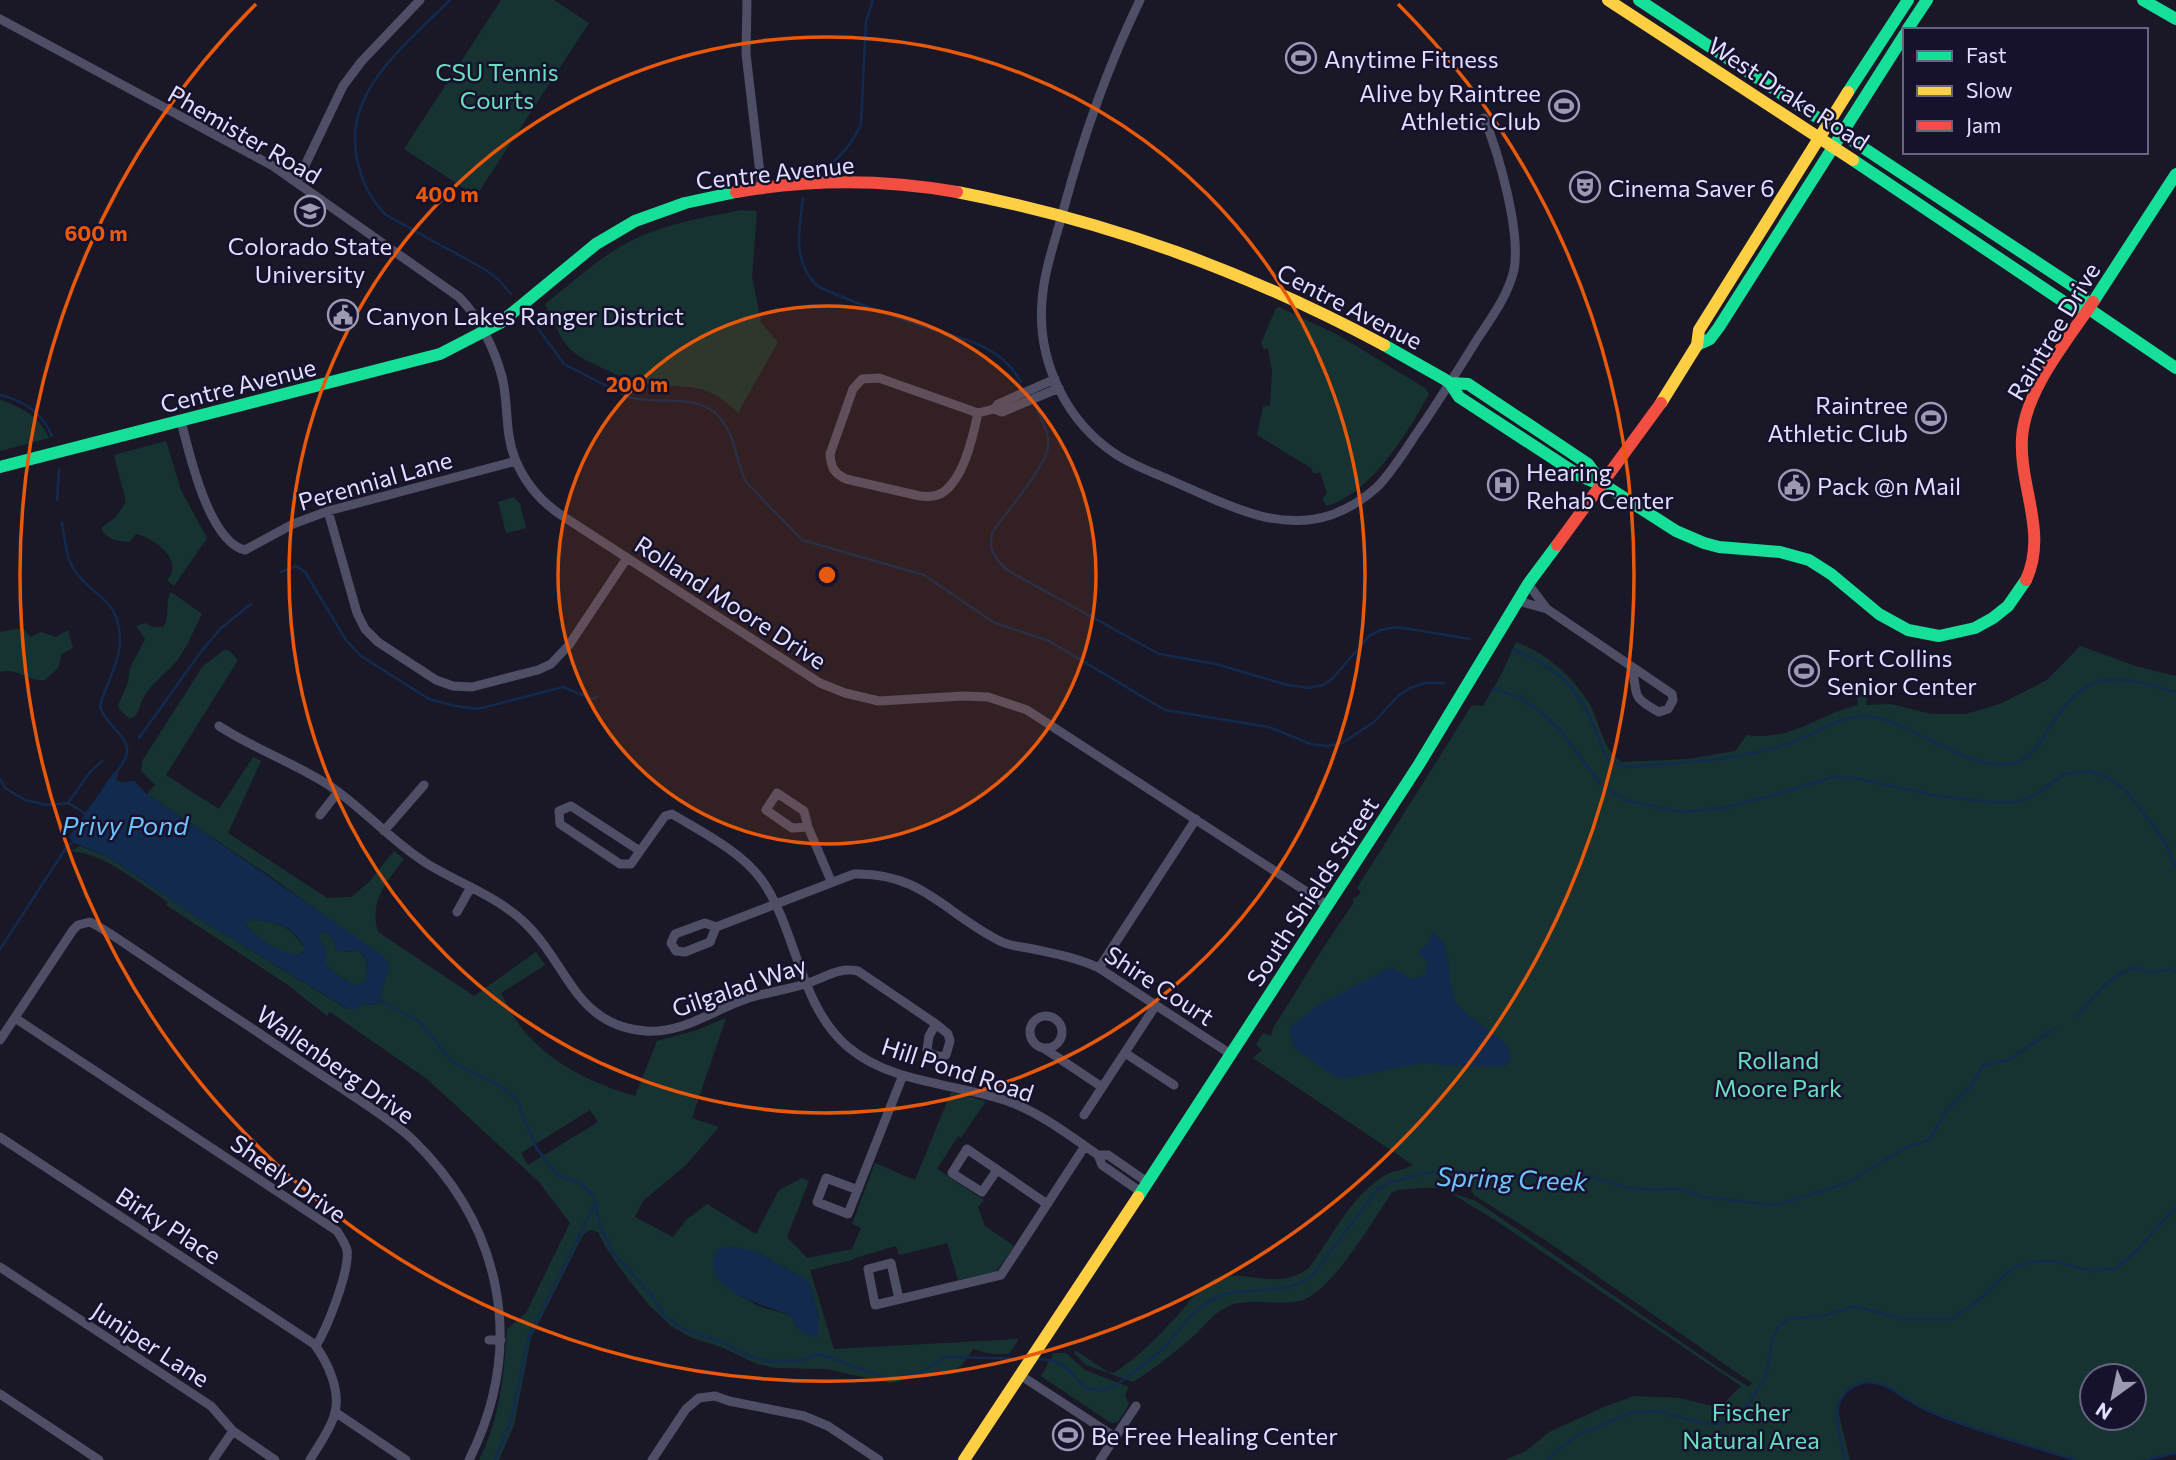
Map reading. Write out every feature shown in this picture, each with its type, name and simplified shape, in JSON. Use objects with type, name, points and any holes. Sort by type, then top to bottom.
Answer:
[{"type":"main road","name":"West Drake Road","points":[[1608,0],[1819,137],[2070,306],[2089,309],[2176,368]]},
{"type":"main road","name":"West Drake Road","points":[[1639,0],[2079,290],[2089,309]]},
{"type":"main road","name":"South Shields Street","points":[[964,1460],[1232,1055],[1418,766],[1528,584],[1662,400],[1697,345],[1699,330],[1908,0]]},
{"type":"main road","points":[[1909,28],[1911,10],[1917,0]]},
{"type":"main road","name":"South Shields Street","points":[[1909,28],[1927,0]]},
{"type":"main road","points":[[2143,0],[2173,16]]},
{"type":"main road","name":"South Shields Street","points":[[1697,345],[1710,340],[1719,327],[1840,132],[1903,37]]},
{"type":"main road","name":"Raintree Drive","points":[[1601,482],[1689,538],[1716,547],[1787,554],[1811,561],[1827,571],[1881,617],[1903,629],[1943,636],[1970,630],[1990,620],[2008,606],[2029,573],[2035,554],[2036,528],[2022,449],[2026,412],[2043,378],[2176,174]]},
{"type":"main road","name":"Centre Avenue","points":[[0,467],[440,354],[483,334],[511,315],[593,244],[636,220],[692,202],[762,190],[824,184],[896,184],[950,191],[1062,216],[1150,243],[1251,280],[1338,320],[1450,383],[1468,384],[1588,464],[1601,482]]},
{"type":"main road","points":[[1922,206],[1956,209]]},
{"type":"main road","points":[[1719,327],[1720,310],[1759,245],[1759,236]]},
{"type":"main road","points":[[1979,244],[1995,243],[2024,262],[2044,267]]},
{"type":"street","points":[[297,182],[343,86],[361,62],[419,0]]},
{"type":"street","points":[[747,0],[746,54],[762,190]]},
{"type":"street","points":[[1140,0],[1109,71],[1079,157],[1044,282],[1041,319],[1045,352],[1057,384],[1078,419],[1094,437],[1132,464],[1253,514],[1284,521],[1303,520],[1332,514],[1366,495],[1389,472],[1501,304],[1514,270],[1516,253],[1514,231],[1485,118]]},
{"type":"street","name":"Phemister Road","points":[[0,19],[273,166],[459,297],[467,305],[483,334]]},
{"type":"street","name":"Rolland Moore Drive","points":[[483,334],[502,378],[509,437],[516,461],[527,483],[546,503],[627,558],[820,682],[845,693],[879,701],[988,697],[1027,710],[1327,905]]},
{"type":"street","points":[[978,413],[970,449],[957,474],[942,494],[920,496],[846,478],[836,474],[831,466],[830,454],[853,390],[862,379],[879,378],[978,413],[1057,384]]},
{"type":"street","name":"Perennial Lane","points":[[181,421],[197,483],[229,543],[244,550],[293,524],[328,512],[516,461]]},
{"type":"street","points":[[328,512],[357,613],[365,629],[378,642],[436,680],[453,686],[472,687],[538,670],[551,664],[569,645],[627,558]]},
{"type":"street","points":[[1528,584],[1547,609],[1631,666],[1672,694],[1673,700],[1668,709],[1658,712],[1638,699],[1634,693],[1631,666]]},
{"type":"street","points":[[1518,601],[1547,609]]},
{"type":"street","name":"Gilgalad Way","points":[[219,726],[252,746],[316,777],[424,862],[500,903],[525,923],[547,950],[573,991],[592,1011],[606,1020],[630,1029],[670,1030],[747,998],[807,983],[839,970],[858,971],[936,1024]]},
{"type":"street","points":[[384,831],[424,785]]},
{"type":"street","points":[[320,815],[338,792]]},
{"type":"street","points":[[808,827],[792,828],[766,810],[777,793],[804,811],[831,881]]},
{"type":"street","points":[[571,806],[640,851],[631,863],[620,864],[561,824],[559,811],[571,806]]},
{"type":"street","name":"Hill Pond Road","points":[[640,851],[665,816],[672,814],[751,867],[762,881],[825,1020],[847,1046],[874,1065],[903,1075],[1007,1101],[1046,1120],[1098,1155],[1108,1155],[1144,1187]]},
{"type":"street","points":[[1099,968],[1196,819]]},
{"type":"street","name":"Shire Court","points":[[716,927],[710,942],[685,952],[676,951],[671,943],[675,934],[705,923],[716,927],[854,874],[895,877],[918,887],[1003,943],[1079,958],[1099,968],[1232,1055]]},
{"type":"street","points":[[457,912],[471,887]]},
{"type":"street","name":"Wallenberg Drive","points":[[15,1018],[73,930],[84,923],[98,926],[358,1099],[410,1138],[459,1194],[484,1241],[496,1286],[500,1340],[493,1400],[470,1460]]},
{"type":"street","points":[[1084,1115],[1156,1006]]},
{"type":"street","points":[[0,1040],[15,1018]]},
{"type":"street","name":"Sheely Drive","points":[[15,1018],[337,1231],[345,1243],[347,1261],[324,1332],[316,1346]]},
{"type":"street","points":[[1044,1049],[1102,1087]]},
{"type":"street","points":[[1125,1054],[1174,1086]]},
{"type":"street","points":[[858,1190],[826,1178],[817,1202],[848,1214],[858,1190],[903,1075]]},
{"type":"street","name":"Birky Place","points":[[0,1137],[316,1346]]},
{"type":"street","points":[[898,1299],[891,1264],[868,1269],[875,1304],[898,1299],[1001,1275],[1085,1146]]},
{"type":"street","points":[[997,1170],[982,1192],[952,1172],[967,1149],[1047,1204]]},
{"type":"street","name":"Juniper Lane","points":[[0,1267],[211,1406],[233,1431],[275,1460]]},
{"type":"street","points":[[489,1340],[500,1340]]},
{"type":"street","points":[[310,1460],[335,1412],[332,1379],[316,1346]]},
{"type":"street","points":[[1023,1370],[1115,1437]]},
{"type":"street","points":[[0,1394],[99,1460]]},
{"type":"street","points":[[652,1460],[686,1409],[699,1398],[715,1396],[804,1416],[828,1426],[879,1460]]},
{"type":"street","points":[[1100,1460],[1136,1406]]},
{"type":"street","points":[[335,1412],[406,1460]]},
{"type":"street","points":[[213,1460],[233,1431]]},
{"type":"green space","name":"CSU Tennis Courts","points":[[501,0],[554,0],[589,23],[476,196],[404,149]]},
{"type":"green space","points":[[741,210],[757,211],[752,276],[761,323],[778,342],[738,413],[714,394],[703,390],[642,383],[624,378],[583,359],[565,343],[545,304],[595,264],[640,236],[683,222]]},
{"type":"green space","points":[[1279,307],[1338,335],[1425,388],[1429,394],[1411,426],[1372,476],[1342,500],[1326,506],[1322,498],[1327,494],[1320,472],[1314,474],[1311,468],[1257,435],[1263,406],[1270,406],[1272,371],[1268,348],[1264,349],[1261,343],[1276,308]]},
{"type":"green space","points":[[0,400],[29,414],[41,424],[49,438],[0,451]]},
{"type":"green space","points":[[166,441],[181,490],[207,538],[174,586],[167,580],[172,572],[170,558],[158,545],[136,534],[130,542],[113,539],[101,528],[116,517],[126,502],[114,455]]},
{"type":"green space","points":[[514,497],[520,504],[526,528],[506,533],[498,502]]},
{"type":"green space","points":[[171,592],[202,614],[181,655],[148,691],[138,712],[130,719],[118,705],[128,683],[130,668],[145,639],[136,626],[145,623],[153,627],[163,627],[167,619]]},
{"type":"green space","points":[[24,629],[30,637],[41,632],[56,637],[68,630],[73,648],[62,654],[58,668],[45,680],[33,679],[12,671],[0,672],[0,632]]},
{"type":"green space","name":"Rolland Moore Park","points":[[1516,642],[1547,658],[1581,691],[1605,742],[1621,762],[1688,759],[1735,751],[1747,735],[1763,736],[1792,731],[1858,705],[1857,697],[1861,695],[1867,697],[1866,705],[1891,704],[1931,714],[1966,714],[2000,704],[2047,680],[2080,646],[2139,667],[2176,676],[2176,1453],[2145,1460],[2076,1460],[1948,1419],[1872,1382],[1860,1383],[1847,1390],[1837,1406],[1850,1460],[1505,1460],[1526,1451],[1549,1432],[1634,1396],[1679,1398],[1713,1406],[1723,1404],[1741,1386],[1498,1222],[1449,1192],[1476,1201],[1719,1368],[1749,1387],[1752,1383],[1465,1187],[1419,1188],[1392,1192],[1337,1271],[1311,1296],[1299,1301],[1252,1302],[1225,1308],[1174,1353],[1133,1382],[1086,1365],[1074,1353],[1075,1350],[1108,1372],[1114,1373],[1147,1346],[1197,1292],[1211,1281],[1233,1275],[1283,1279],[1309,1268],[1360,1196],[1386,1175],[1413,1165],[1253,1058],[1262,1050],[1256,1045],[1263,1033],[1271,1036],[1273,1028],[1353,904],[1353,899],[1361,893],[1357,888],[1472,705],[1483,706]]},
{"type":"green space","points":[[224,650],[230,651],[238,660],[166,775],[219,809],[253,757],[261,761],[228,833],[327,898],[351,897],[369,882],[394,851],[404,859],[381,893],[376,911],[378,932],[474,996],[536,952],[545,965],[501,993],[520,1026],[544,1051],[558,1061],[587,1078],[635,1096],[657,1041],[697,1030],[726,1018],[692,1118],[719,1127],[687,1164],[643,1201],[635,1217],[673,1237],[686,1220],[707,1204],[756,1234],[779,1190],[802,1178],[809,1181],[787,1237],[807,1258],[852,1249],[861,1228],[852,1224],[875,1163],[915,1180],[951,1092],[986,1101],[961,1138],[958,1136],[937,1169],[984,1200],[978,1207],[985,1226],[1014,1246],[996,1272],[958,1280],[947,1243],[899,1255],[896,1246],[810,1270],[834,1349],[1019,1339],[1009,1354],[991,1354],[973,1349],[962,1365],[954,1370],[890,1383],[826,1369],[775,1368],[757,1364],[721,1347],[692,1338],[671,1326],[648,1304],[625,1275],[598,1232],[590,1230],[583,1235],[531,1338],[514,1425],[499,1460],[479,1460],[496,1412],[507,1329],[526,1313],[570,1223],[538,1181],[427,1079],[330,1012],[327,1016],[288,985],[166,905],[168,902],[120,870],[94,856],[69,852],[80,846],[110,858],[201,920],[347,1009],[356,1009],[363,1004],[375,1005],[379,1001],[389,963],[273,878],[147,794],[155,785],[141,771],[142,761],[203,666]],"holes":[[[590,1110],[598,1122],[528,1165],[521,1153]],[[758,1253],[809,1281],[819,1317],[797,1328],[790,1315],[761,1307],[736,1294]]]},
{"type":"green space","points":[[245,921],[282,926],[300,941],[305,949],[296,955],[278,950],[247,926]]},
{"type":"green space","points":[[321,932],[328,933],[334,940],[336,949],[348,952],[358,950],[361,953],[366,964],[365,982],[356,986],[326,965],[326,949],[319,940]]},
{"type":"green space","points":[[1054,1353],[1066,1353],[1085,1370],[1129,1387],[1125,1395],[1129,1404],[1118,1422],[1111,1423],[1041,1376]]},
{"type":"water","name":"Privy Pond","points":[[114,772],[118,774],[116,780],[134,781],[147,794],[383,956],[389,967],[379,1000],[375,1005],[363,1004],[356,1009],[348,1009],[201,920],[110,858],[73,842],[69,837]],"holes":[[[246,921],[276,923],[289,929],[305,948],[302,954],[279,950],[265,942],[247,927]],[[321,932],[332,937],[336,949],[342,952],[358,950],[362,953],[367,964],[365,982],[356,986],[326,965],[326,949],[319,940]]]},
{"type":"water","points":[[1433,931],[1445,947],[1456,1002],[1469,1016],[1504,1043],[1511,1059],[1505,1067],[1422,1063],[1342,1079],[1293,1047],[1290,1027],[1318,1005],[1391,967],[1412,979],[1425,975],[1427,961],[1418,952],[1429,942]]},
{"type":"water","points":[[734,1246],[758,1253],[809,1281],[819,1317],[818,1336],[811,1337],[797,1328],[790,1315],[750,1300],[723,1285],[715,1274],[713,1263],[718,1249]]},
{"type":"waterway","points":[[450,0],[398,51],[369,90],[359,112],[355,134],[357,159],[367,189],[386,215],[484,269],[498,279],[511,294]]},
{"type":"waterway","points":[[825,170],[841,155],[861,123],[866,21],[873,0]]},
{"type":"waterway","points":[[803,198],[799,245],[804,266],[817,286],[870,308],[979,345],[1002,359],[1021,382]]},
{"type":"waterway","points":[[531,319],[564,364],[628,397],[685,401],[710,409],[729,432],[747,483],[802,540],[924,575],[993,622],[1049,641],[1165,710],[1269,727],[1311,744],[1328,746],[1342,743],[1374,722],[1399,695],[1410,688],[1425,683],[1444,683]]},
{"type":"waterway","points":[[0,395],[32,409],[52,436]]},
{"type":"waterway","points":[[1037,410],[1048,437],[1046,455],[993,531],[993,552],[1007,570],[1159,654],[1216,664],[1287,685],[1309,688],[1323,685],[1333,678],[1370,635],[1381,630],[1397,627],[1470,639]]},
{"type":"waterway","points":[[57,500],[59,469]]},
{"type":"waterway","points":[[62,523],[70,563],[77,574],[106,601],[119,626],[118,656],[100,706],[127,747],[125,758],[116,773]]},
{"type":"waterway","points":[[281,572],[296,566],[305,572],[346,640],[361,656],[429,699],[478,709],[563,687],[592,699],[597,697]]},
{"type":"waterway","points":[[139,738],[200,653],[221,628],[251,604]]},
{"type":"waterway","points":[[1513,650],[1532,658],[1562,678],[1582,703],[1605,755],[1610,761],[1624,767],[1706,760],[1767,750],[1858,716],[1885,720],[1963,756],[2001,765],[2017,762],[2032,752],[2063,708],[2089,685],[2118,679],[2176,692]]},
{"type":"waterway","points":[[1493,689],[1520,697],[1541,712],[1560,730],[1600,784],[1625,800],[1680,812],[1723,808],[1832,777],[1855,778],[1938,796],[2016,802],[2037,794],[2064,774],[2089,771],[2108,778],[2124,789],[2153,825],[2176,868]]},
{"type":"waterway","points":[[68,803],[90,772],[102,761]]},
{"type":"waterway","name":"Spring Creek","points":[[0,779],[5,788],[25,800],[47,805],[68,803],[85,813]]},
{"type":"waterway","points":[[0,949],[66,848],[73,842]]},
{"type":"waterway","name":"Spring Creek","points":[[2075,1015],[2083,1010],[2106,984],[2128,969],[2135,967],[2149,973],[2170,969],[2176,972]]},
{"type":"waterway","name":"Spring Creek","points":[[379,1000],[419,1021],[452,1062],[505,1089],[516,1099],[537,1149],[557,1175],[581,1184],[594,1196],[600,1226],[613,1253],[651,1294],[663,1314],[683,1329],[724,1343],[749,1356],[772,1362],[803,1360],[819,1354],[889,1379],[919,1373],[946,1357],[1024,1359]]},
{"type":"waterway","name":"Spring Creek","points":[[1037,1359],[1059,1363],[1089,1388],[1103,1390],[1112,1387],[1156,1355],[1195,1312],[1209,1301],[1235,1292],[1288,1287],[1312,1276],[1377,1190],[1389,1183],[1417,1175],[1449,1170],[1497,1177],[1528,1176],[1550,1185],[1556,1185],[1571,1176],[1592,1177],[1625,1187],[1683,1190],[1703,1197],[1773,1205],[1847,1183],[1907,1147],[1929,1140],[1946,1111],[1971,1086],[1982,1066],[2009,1060],[2055,1028]]},
{"type":"waterway","points":[[495,1460],[511,1420],[529,1336],[595,1204]]},
{"type":"waterway","points":[[1547,1460],[1576,1436],[1633,1412],[1658,1411],[1700,1423],[1722,1424],[1735,1418],[1746,1407],[1765,1378],[1773,1338],[1779,1326],[1789,1319],[1826,1315],[1855,1306],[1902,1319],[1951,1319],[1976,1302],[2013,1268],[2031,1262],[2054,1261],[2092,1271],[2117,1268],[2176,1207]]},
{"type":"waterway","points":[[1845,1460],[1838,1428],[1838,1407],[1848,1390],[1867,1382],[1883,1385],[1922,1408],[1960,1423],[2076,1460]]},
{"type":"waterway","points":[[2145,1460],[2176,1453]]},
{"type":"traffic: fast","points":[[1639,0],[2079,290],[2089,309]]},
{"type":"traffic: fast","points":[[1848,92],[1908,0]]},
{"type":"traffic: fast","points":[[1908,28],[1927,0]]},
{"type":"traffic: fast","points":[[2143,0],[2176,19]]},
{"type":"traffic: fast","points":[[1697,345],[1710,339],[1719,327],[1903,37]]},
{"type":"traffic: fast","points":[[1853,160],[2070,306],[2089,309],[2176,368]]},
{"type":"traffic: fast","points":[[2093,302],[2176,174]]},
{"type":"traffic: fast","points":[[0,467],[440,354],[500,323],[596,244],[635,221],[685,203],[736,192]]},
{"type":"traffic: fast","points":[[1384,345],[1450,383],[1459,397],[1580,476],[1609,488],[1676,531],[1719,547],[1780,552],[1809,560],[1831,574],[1879,614],[1908,630],[1939,636],[1975,628],[2008,606],[2026,580]]},
{"type":"traffic: fast","points":[[1450,383],[1468,384],[1588,464],[1601,482]]},
{"type":"traffic: fast","points":[[1138,1197],[1418,766],[1528,584],[1557,545]]},
{"type":"traffic: slow","points":[[1608,0],[1853,160]]},
{"type":"traffic: slow","points":[[1661,403],[1697,345],[1699,330],[1848,92]]},
{"type":"traffic: slow","points":[[957,192],[1069,218],[1176,252],[1280,294],[1384,345]]},
{"type":"traffic: slow","points":[[964,1460],[1138,1197]]},
{"type":"traffic: jam","points":[[736,192],[847,182],[957,192]]},
{"type":"traffic: jam","points":[[2026,580],[2032,562],[2034,527],[2022,456],[2025,420],[2039,384],[2093,302]]},
{"type":"traffic: jam","points":[[1557,545],[1661,403]]},
{"type":"place","name":"Anytime Fitness","points":[[1301,58]]},
{"type":"place","name":"Alive by Raintree Athletic Club","points":[[1564,106]]},
{"type":"place","name":"Cinema Saver 6","points":[[1585,187]]},
{"type":"place","name":"Colorado State University","points":[[310,211]]},
{"type":"place","name":"Canyon Lakes Ranger District","points":[[343,315]]},
{"type":"place","name":"Raintree Athletic Club","points":[[1931,418]]},
{"type":"place","name":"Hearing Rehab Center","points":[[1503,485]]},
{"type":"place","name":"Pack @n Mail","points":[[1794,485]]},
{"type":"place","name":"Fort Collins Senior Center","points":[[1804,671]]},
{"type":"place","name":"Be Free Healing Center","points":[[1068,1435]]},
{"type":"park label","name":"Fischer Natural Area","points":[[1751,1425]]}]
